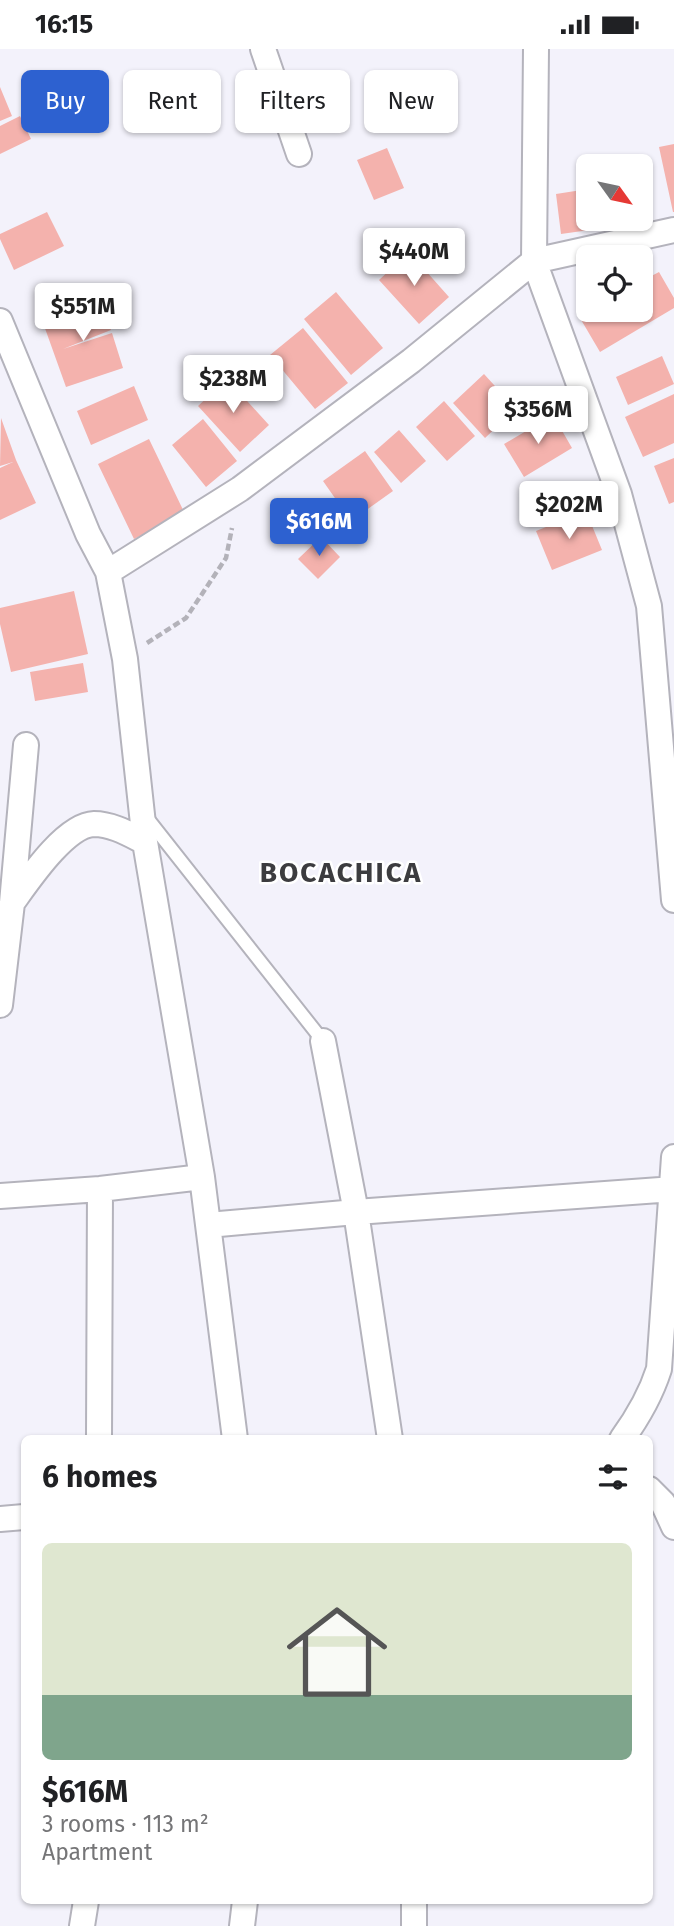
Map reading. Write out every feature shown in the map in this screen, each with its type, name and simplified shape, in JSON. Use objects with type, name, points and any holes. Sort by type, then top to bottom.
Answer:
[{"type":"street","points":[[263,49],[299,154]]},
{"type":"street","points":[[536,49],[534,261],[619,494],[649,606],[667,724],[674,899]]},
{"type":"street","points":[[108,572],[240,489],[411,361],[534,261],[674,230]]},
{"type":"street","points":[[0,321],[88,534],[108,572],[125,659],[145,842],[202,1177],[234,1435]]},
{"type":"street","points":[[0,1005],[26,745]]},
{"type":"street","points":[[12,903],[38,866],[68,836],[92,824],[120,829],[145,842]]},
{"type":"street","points":[[323,1041],[356,1212],[389,1435]]},
{"type":"street","points":[[625,1435],[653,1387],[659,1369],[674,1157]]},
{"type":"street","points":[[0,1196],[100,1189],[202,1177]]},
{"type":"street","points":[[99,1435],[100,1189]]},
{"type":"street","points":[[208,1225],[673,1189]]},
{"type":"street","points":[[653,1493],[663,1503],[674,1527]]},
{"type":"street","points":[[0,1519],[21,1517]]},
{"type":"street","points":[[82,1926],[86,1904]]},
{"type":"street","points":[[242,1926],[245,1904]]},
{"type":"street","points":[[414,1904],[414,1926]]},
{"type":"lane","points":[[142,812],[323,1041]]},
{"type":"path","points":[[125,659],[186,618],[226,558],[240,489]]},
{"type":"building","points":[[0,87],[12,116],[0,121]]},
{"type":"building","points":[[20,116],[21,133],[28,133],[31,139],[0,154],[0,126]]},
{"type":"building","points":[[674,144],[674,212],[673,212],[659,147]]},
{"type":"building","points":[[387,148],[404,188],[374,200],[357,160]]},
{"type":"building","points":[[576,191],[576,231],[582,231],[561,234],[556,194]]},
{"type":"building","points":[[47,212],[64,246],[14,270],[0,234]]},
{"type":"building","points":[[409,252],[449,297],[419,324],[379,280]]},
{"type":"building","points":[[659,272],[674,298],[674,308],[653,320],[653,275]]},
{"type":"building","points":[[336,292],[383,348],[351,375],[304,319]]},
{"type":"building","points":[[97,297],[111,330],[63,349],[112,333],[123,368],[66,387],[42,320]]},
{"type":"building","points":[[582,322],[650,322],[600,352]]},
{"type":"building","points":[[303,328],[348,383],[315,409],[270,355]]},
{"type":"building","points":[[662,356],[674,384],[628,405],[616,377]]},
{"type":"building","points":[[484,374],[516,409],[485,438],[453,403]]},
{"type":"building","points":[[227,379],[269,425],[240,452],[198,406]]},
{"type":"building","points":[[134,386],[148,420],[91,445],[77,411]]},
{"type":"building","points":[[674,394],[674,443],[643,457],[625,417]]},
{"type":"building","points":[[444,401],[475,436],[447,461],[416,427]]},
{"type":"building","points":[[553,415],[572,448],[524,477],[504,444]]},
{"type":"building","points":[[1,418],[16,460],[36,503],[0,520],[0,468],[13,462],[0,466]]},
{"type":"building","points":[[203,419],[237,461],[206,487],[172,445]]},
{"type":"building","points":[[399,430],[426,461],[401,483],[374,452]]},
{"type":"building","points":[[149,439],[185,514],[134,539],[98,464]]},
{"type":"building","points":[[365,451],[393,491],[351,521],[323,481]]},
{"type":"building","points":[[674,458],[674,502],[669,504],[654,466]]},
{"type":"building","points":[[586,511],[602,550],[552,570],[536,531]]},
{"type":"building","points":[[321,537],[340,557],[318,579],[298,559]]},
{"type":"building","points":[[74,591],[88,654],[11,672],[0,624],[0,608]]},
{"type":"building","points":[[83,663],[88,692],[35,701],[30,672]]},
{"type":"district","name":"BOCACHICA","points":[[341,872]]}]
